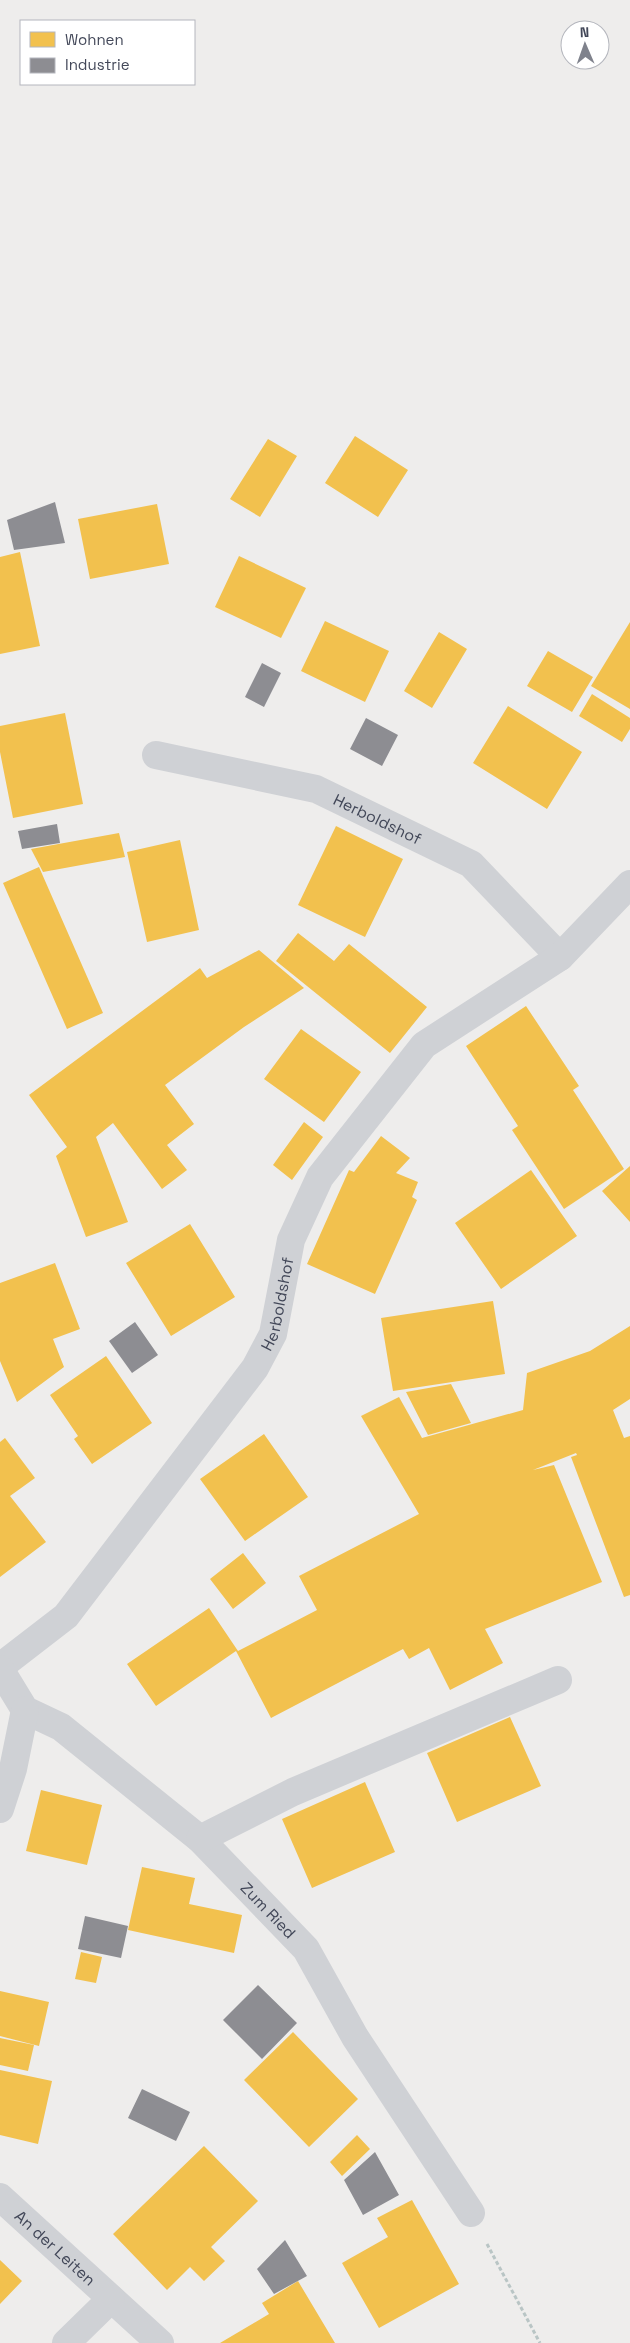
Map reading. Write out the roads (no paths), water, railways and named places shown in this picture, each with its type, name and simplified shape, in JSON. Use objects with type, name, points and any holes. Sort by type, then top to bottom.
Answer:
[{"type":"street","name":"Herboldshof","points":[[156,755],[316,789],[471,864],[560,957]]},
{"type":"street","name":"Herboldshof","points":[[0,1668],[66,1616],[255,1368],[273,1334],[291,1240],[320,1177],[424,1045],[560,957],[630,884]]},
{"type":"street","points":[[0,1668],[25,1710],[13,1769],[0,1809]]},
{"type":"street","points":[[200,1839],[293,1792],[558,1680]]},
{"type":"street","name":"Zum Ried","points":[[25,1710],[60,1727],[200,1839],[306,1949],[355,2037],[470,2213]]},
{"type":"street","name":"An der Leiten","points":[[0,2197],[160,2343]]},
{"type":"street","name":"An der Leiten","points":[[66,2343],[111,2299]]}]
